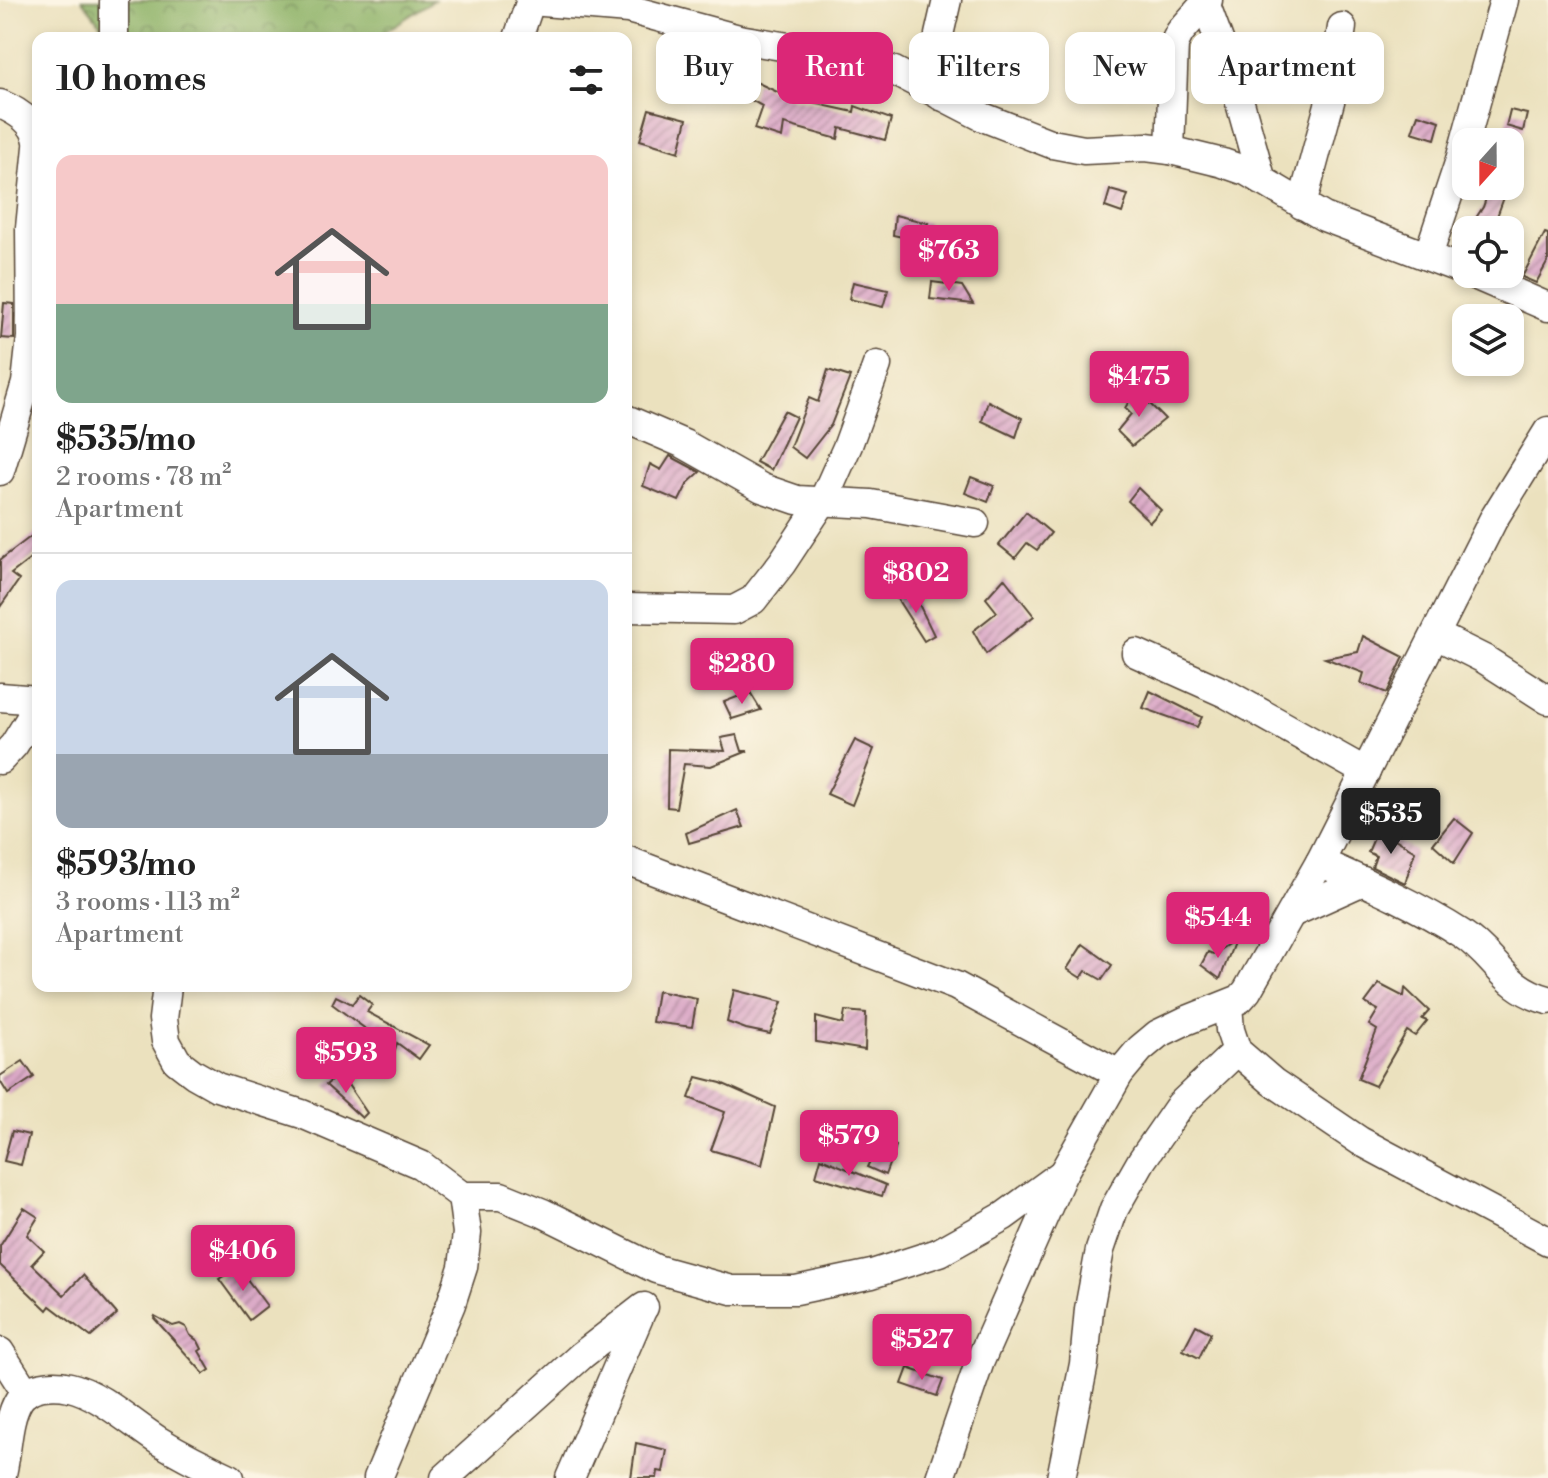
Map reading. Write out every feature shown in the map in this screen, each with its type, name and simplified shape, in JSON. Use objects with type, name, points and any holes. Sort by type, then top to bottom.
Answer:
[{"type":"street","points":[[940,32],[947,0]]},
{"type":"street","points":[[1428,256],[1460,160],[1504,0]]},
{"type":"street","points":[[520,32],[531,1],[628,9],[739,39],[861,59],[909,79]]},
{"type":"street","points":[[110,2],[113,32]]},
{"type":"street","points":[[1170,150],[1174,44],[1180,32],[1207,3],[1233,78],[1262,181]]},
{"type":"street","points":[[1302,205],[1332,94],[1342,27]]},
{"type":"street","points":[[0,104],[30,122],[32,127]]},
{"type":"street","points":[[957,104],[1052,144],[1084,150],[1146,147],[1236,167],[1340,225],[1452,265]]},
{"type":"street","points":[[0,471],[26,383],[31,323],[32,206]]},
{"type":"street","points":[[1504,288],[1548,307]]},
{"type":"street","points":[[632,608],[734,610],[753,600],[823,501],[848,445],[877,365]]},
{"type":"street","points":[[632,422],[684,444],[762,488],[797,500],[918,510],[975,523]]},
{"type":"street","points":[[940,1478],[980,1361],[1063,1173],[1119,1074],[1140,1049],[1158,1034],[1228,1005],[1247,991],[1294,912],[1493,520],[1539,466],[1548,431]]},
{"type":"street","points":[[1436,635],[1484,659],[1548,700]]},
{"type":"street","points":[[1136,653],[1225,693],[1366,772]]},
{"type":"street","points":[[0,697],[32,702]]},
{"type":"street","points":[[0,760],[14,745],[32,714]]},
{"type":"street","points":[[632,862],[956,986],[1119,1074]]},
{"type":"street","points":[[1320,862],[1404,900],[1465,936],[1522,992],[1548,1000]]},
{"type":"street","points":[[1294,912],[1363,881]]},
{"type":"street","points":[[166,992],[163,1019],[166,1041],[177,1061],[217,1087],[302,1114],[411,1160],[462,1196],[501,1196],[543,1213],[656,1269],[732,1290],[796,1290],[872,1274],[940,1252],[1004,1216],[1063,1173]]},
{"type":"street","points":[[1228,1005],[1230,1030],[1237,1051],[1273,1082],[1360,1141],[1548,1241]]},
{"type":"street","points":[[1061,1478],[1084,1364],[1089,1309],[1100,1250],[1114,1209],[1142,1160],[1180,1105],[1237,1051]]},
{"type":"street","points":[[378,1478],[451,1304],[463,1267],[467,1233],[462,1196]]},
{"type":"street","points":[[570,1478],[644,1307],[656,1269]]},
{"type":"street","points":[[445,1478],[582,1355],[644,1307]]},
{"type":"street","points":[[0,1352],[14,1400],[1,1478]]},
{"type":"street","points":[[14,1400],[49,1385],[71,1387],[91,1396],[193,1461],[230,1478]]},
{"type":"green space","points":[[82,0],[434,0],[384,32],[106,32]]},
{"type":"building","points":[[761,84],[777,92],[777,104],[817,104],[854,112],[855,106],[891,119],[885,140],[840,128],[838,139],[784,124],[782,138],[754,129],[762,106],[758,104],[761,104]]},
{"type":"building","points":[[649,109],[687,119],[679,152],[640,140]]},
{"type":"building","points":[[1510,110],[1527,114],[1524,128],[1506,126]]},
{"type":"building","points":[[1418,114],[1440,121],[1435,139],[1412,132]]},
{"type":"building","points":[[1110,190],[1128,195],[1122,213],[1105,207]]},
{"type":"building","points":[[1485,200],[1503,200],[1497,216],[1477,216]]},
{"type":"building","points":[[895,215],[928,223],[921,241],[893,235]]},
{"type":"building","points":[[1545,233],[1548,234],[1548,261],[1536,283],[1524,278]]},
{"type":"building","points":[[853,282],[888,290],[883,307],[849,299]]},
{"type":"building","points":[[932,282],[962,286],[973,304],[930,299]]},
{"type":"building","points":[[4,303],[14,304],[14,339],[1,338]]},
{"type":"building","points":[[828,370],[850,377],[831,425],[805,458],[790,447],[809,398],[818,402]]},
{"type":"building","points":[[1136,390],[1165,419],[1132,446],[1117,431],[1131,414],[1125,408]]},
{"type":"building","points":[[988,401],[1022,418],[1016,437],[982,421]]},
{"type":"building","points":[[784,411],[796,417],[771,470],[756,462]]},
{"type":"building","points":[[670,456],[700,472],[688,483],[679,501],[643,486],[650,464],[661,470]]},
{"type":"building","points":[[971,477],[994,486],[988,502],[965,493]]},
{"type":"building","points":[[1138,488],[1161,510],[1150,522],[1128,501]]},
{"type":"building","points":[[1026,512],[1051,533],[1037,550],[1027,543],[1015,558],[999,545]]},
{"type":"building","points":[[32,536],[32,558],[11,574],[19,580],[0,607],[0,560]]},
{"type":"building","points":[[1004,578],[1034,616],[986,654],[973,631],[997,612],[986,598]]},
{"type":"building","points":[[913,592],[934,635],[924,641],[896,597]]},
{"type":"building","points":[[1363,636],[1404,657],[1387,693],[1361,683],[1364,673],[1325,658],[1358,652]]},
{"type":"building","points":[[1150,691],[1202,717],[1197,727],[1143,708]]},
{"type":"building","points":[[750,692],[761,710],[732,719],[724,702]]},
{"type":"building","points":[[737,735],[742,751],[748,751],[711,766],[684,764],[676,808],[667,807],[668,749],[725,751],[721,738]]},
{"type":"building","points":[[855,740],[874,749],[852,805],[827,794]]},
{"type":"building","points":[[737,810],[744,827],[689,843],[686,833]]},
{"type":"building","points":[[1454,818],[1473,833],[1454,863],[1433,844]]},
{"type":"building","points":[[1378,829],[1415,851],[1405,883],[1372,867],[1376,856],[1368,852]]},
{"type":"building","points":[[1235,940],[1220,979],[1201,965],[1208,952],[1213,954]]},
{"type":"building","points":[[1083,944],[1112,965],[1102,980],[1086,971],[1081,978],[1067,969]]},
{"type":"building","points":[[1379,984],[1404,997],[1405,988],[1429,1011],[1422,1019],[1427,1021],[1415,1036],[1407,1031],[1375,1086],[1358,1079],[1377,1030],[1369,1025],[1378,1010],[1365,1003]]},
{"type":"building","points":[[734,990],[782,1002],[770,1034],[727,1022]]},
{"type":"building","points":[[657,991],[697,999],[692,1027],[652,1022]]},
{"type":"building","points":[[359,995],[372,1005],[367,1012],[429,1045],[419,1059],[397,1043],[393,1056],[376,1050],[379,1039],[332,1004],[336,996],[352,1004]]},
{"type":"building","points":[[845,1011],[866,1013],[865,1050],[816,1042],[816,1017],[843,1024]]},
{"type":"building","points":[[23,1061],[34,1077],[8,1094],[0,1076]]},
{"type":"building","points":[[340,1073],[367,1113],[362,1118],[326,1085]]},
{"type":"building","points":[[697,1077],[721,1083],[775,1107],[762,1165],[711,1150],[725,1112],[689,1098]]},
{"type":"building","points":[[12,1131],[29,1135],[21,1165],[4,1161]]},
{"type":"building","points":[[882,1137],[896,1146],[885,1175],[867,1167]]},
{"type":"building","points":[[821,1158],[886,1185],[882,1196],[816,1176]]},
{"type":"building","points":[[24,1208],[38,1217],[27,1235],[44,1251],[32,1264],[64,1295],[83,1275],[117,1314],[91,1337],[50,1306],[47,1310],[0,1265],[0,1246]]},
{"type":"building","points":[[238,1267],[267,1306],[249,1320],[219,1279]]},
{"type":"building","points":[[155,1316],[173,1326],[180,1324],[186,1327],[198,1341],[202,1349],[199,1351],[210,1370],[204,1374]]},
{"type":"building","points":[[1196,1325],[1211,1333],[1199,1358],[1183,1350]]},
{"type":"building","points":[[908,1368],[943,1380],[937,1396],[902,1384]]},
{"type":"building","points":[[636,1443],[667,1450],[663,1472],[658,1471],[657,1478],[631,1478]]}]
